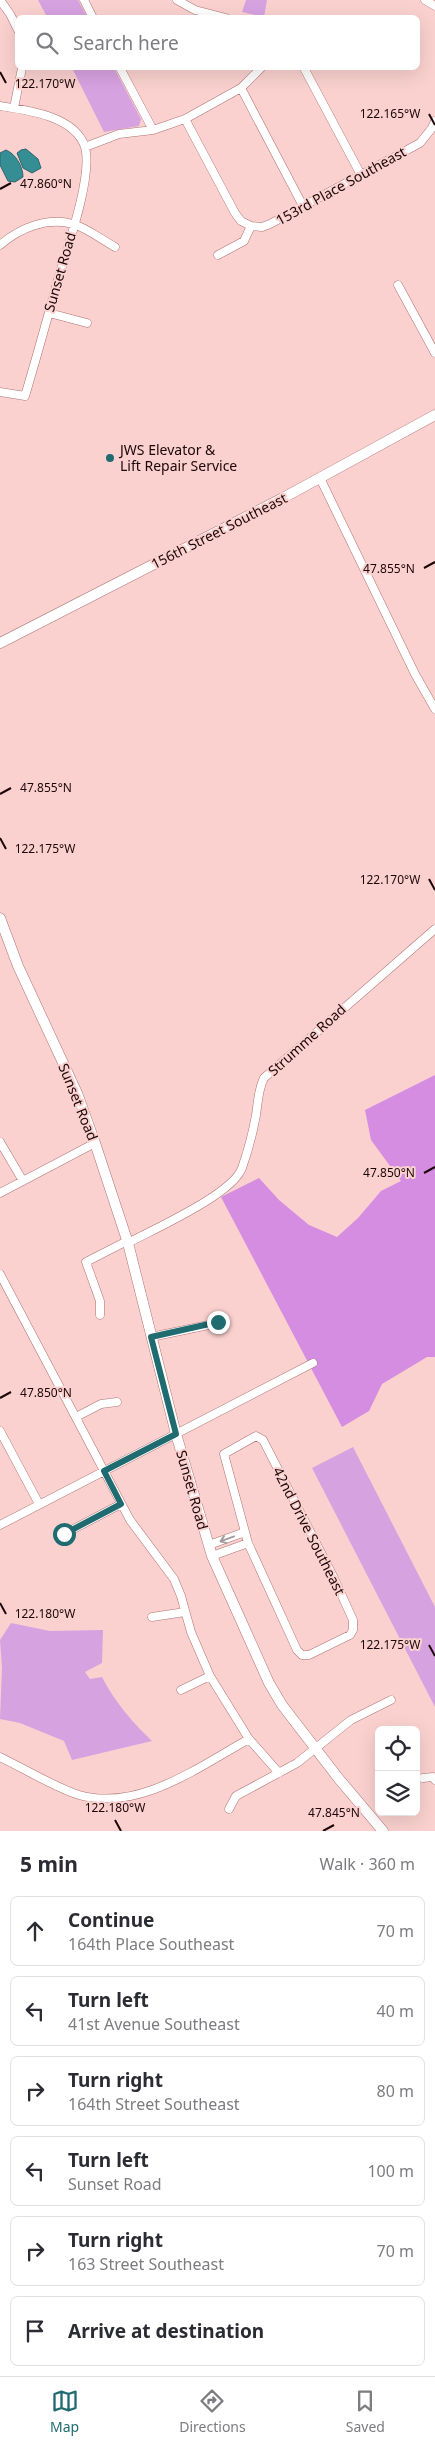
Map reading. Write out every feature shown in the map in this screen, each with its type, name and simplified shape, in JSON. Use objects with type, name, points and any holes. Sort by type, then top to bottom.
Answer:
[{"type":"street","points":[[0,0],[15,24]]},
{"type":"street","points":[[84,0],[92,15]]},
{"type":"street","points":[[177,0],[193,14]]},
{"type":"street","points":[[425,0],[435,6]]},
{"type":"street","points":[[14,108],[22,70]]},
{"type":"street","points":[[121,70],[153,130]]},
{"type":"street","points":[[0,106],[54,117],[78,135],[85,147],[119,134],[153,130],[185,119],[242,88],[259,70]]},
{"type":"street","points":[[305,70],[361,175]]},
{"type":"street","points":[[242,88],[304,206]]},
{"type":"street","points":[[185,119],[235,214],[241,221],[251,226],[244,241],[218,255]]},
{"type":"street","name":"153rd Place Southeast","points":[[251,226],[262,228],[420,143],[435,121]]},
{"type":"street","name":"Sunset Road","points":[[0,392],[25,396],[74,224],[86,172],[85,147]]},
{"type":"street","points":[[0,245],[10,236],[28,227],[48,221],[74,224],[115,247]]},
{"type":"street","points":[[398,285],[435,353]]},
{"type":"street","points":[[49,313],[87,323]]},
{"type":"street","name":"156th Street Southeast","points":[[0,643],[320,478],[435,415]]},
{"type":"street","points":[[320,478],[415,674],[435,709]]},
{"type":"street","name":"Sunset Road","points":[[0,918],[18,966],[77,1093],[95,1143],[127,1242],[176,1434],[212,1556],[273,1690],[282,1705],[339,1779],[383,1831]]},
{"type":"street","name":"Strumme Road","points":[[100,1315],[100,1301],[86,1262],[202,1203],[232,1183],[242,1168],[264,1078],[435,928]]},
{"type":"street","points":[[0,1142],[23,1181]]},
{"type":"street","points":[[0,1193],[95,1143]]},
{"type":"street","points":[[0,1274],[121,1504],[139,1534],[153,1549],[174,1579],[210,1676],[250,1739],[279,1774]]},
{"type":"street","points":[[151,1337],[218,1322]]},
{"type":"street","points":[[0,1525],[313,1363]]},
{"type":"street","points":[[76,1417],[101,1404],[118,1402]]},
{"type":"street","points":[[0,1431],[40,1504]]},
{"type":"street","name":"42nd Drive Southeast","points":[[245,1532],[224,1454],[256,1436],[263,1440],[333,1576],[353,1620],[353,1630],[350,1634],[309,1655],[302,1655],[297,1650],[248,1543]]},
{"type":"street","points":[[64,1534],[121,1504]]},
{"type":"street","points":[[209,1545],[245,1532],[248,1543],[212,1556]]},
{"type":"street","points":[[152,1617],[185,1612]]},
{"type":"street","points":[[181,1690],[210,1676]]},
{"type":"street","points":[[229,1809],[236,1796],[279,1774],[351,1720],[391,1700]]},
{"type":"street","points":[[0,1757],[79,1795],[115,1798],[140,1794],[160,1787],[250,1739]]},
{"type":"street","points":[[423,1778],[433,1777],[435,1780]]},
{"type":"shaded area","points":[[38,0],[78,0],[86,15],[46,15]]},
{"type":"shaded area","points":[[246,0],[267,0],[264,15],[242,12]]},
{"type":"shaded area","points":[[73,70],[115,70],[141,119],[139,126],[104,132]]},
{"type":"shaded area","points":[[435,1075],[435,1357],[427,1357],[382,1384],[369,1411],[342,1427],[221,1197],[259,1178],[279,1200],[309,1225],[337,1237],[358,1218],[381,1191],[401,1181],[371,1140],[365,1110]]},
{"type":"shaded area","points":[[353,1447],[435,1607],[435,1707],[312,1468]]},
{"type":"shaded area","points":[[11,1623],[50,1631],[103,1630],[102,1663],[85,1672],[90,1679],[102,1677],[124,1711],[152,1741],[72,1760],[64,1741],[20,1723],[0,1719],[2,1668],[0,1640]]},
{"type":"water","points":[[26,149],[38,159],[41,168],[32,173],[23,168],[17,153]]},
{"type":"water","points":[[6,150],[16,158],[22,169],[23,177],[15,182],[8,181],[0,165],[0,153]]},
{"type":"place","name":"JWS Elevator & Lift Repair Service","points":[[110,458]]},
{"type":"route","points":[[64,1534],[121,1504],[104,1471],[176,1434],[151,1337],[218,1322]]}]
